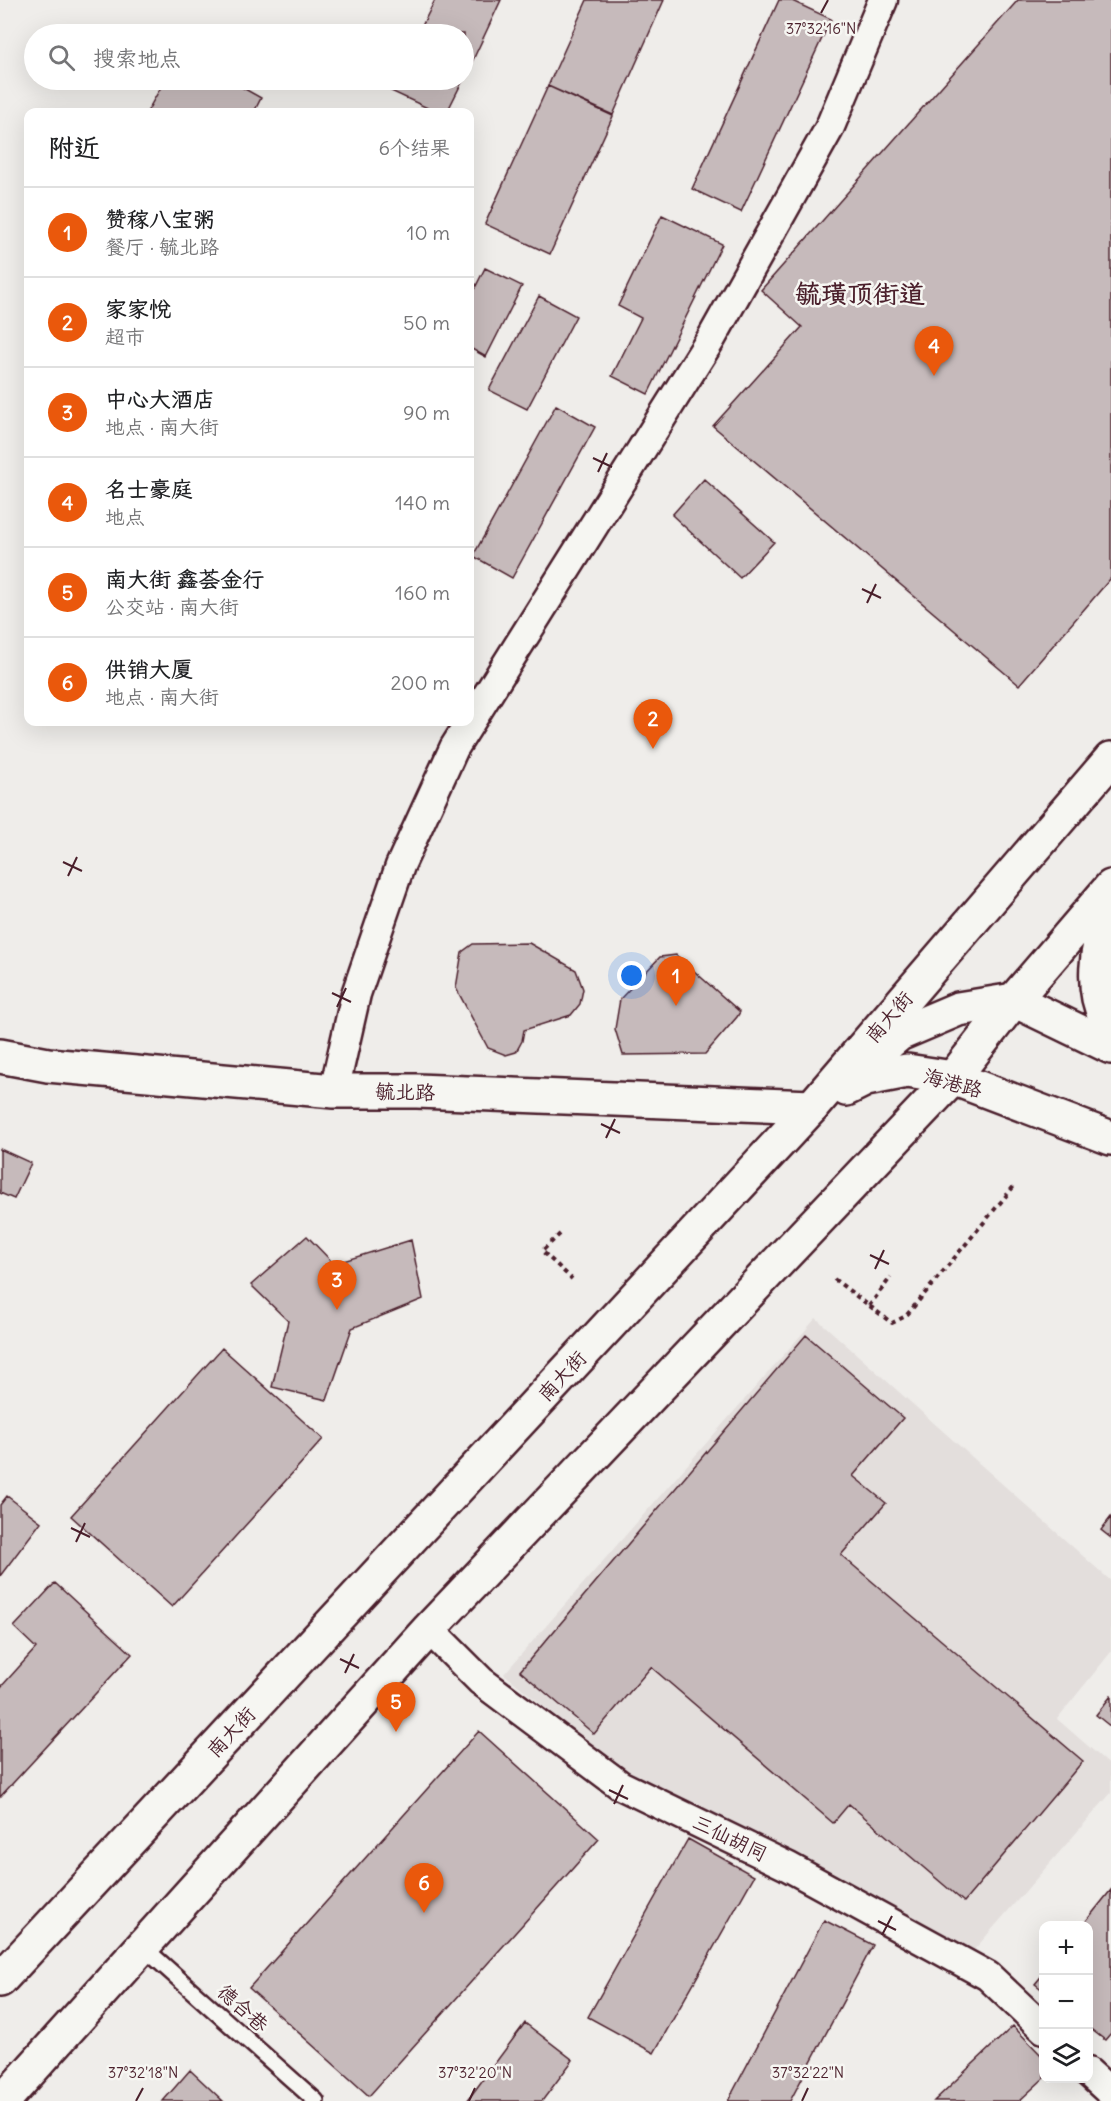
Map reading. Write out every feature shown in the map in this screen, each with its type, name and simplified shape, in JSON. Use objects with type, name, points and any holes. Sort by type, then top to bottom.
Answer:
[{"type":"main road","name":"南大街","points":[[0,1980],[812,1107],[1111,759]]},
{"type":"main road","points":[[3,2101],[429,1629],[953,1078],[1014,1000],[1111,887]]},
{"type":"main road","points":[[1111,910],[1099,948],[1097,976],[1099,997],[1111,1026]]},
{"type":"main road","points":[[812,1107],[899,1034],[958,1009],[1014,1000],[1111,1047]]},
{"type":"main road","name":"毓北路","points":[[0,1056],[48,1065],[334,1091],[417,1091],[812,1107]]},
{"type":"main road","name":"海港路","points":[[812,1107],[866,1078],[907,1071],[953,1078],[1111,1138]]},
{"type":"street","points":[[474,716],[711,339],[829,129],[883,0]]},
{"type":"street","points":[[334,1091],[356,994],[397,877],[454,748],[468,726]]},
{"type":"street","name":"三仙胡同","points":[[429,1629],[482,1681],[620,1785],[787,1866],[988,1976],[1039,2024]]},
{"type":"street","points":[[1093,2076],[1111,2093]]},
{"type":"lane","name":"德合巷","points":[[142,1947],[316,2101]]},
{"type":"path","points":[[834,1279],[892,1323],[906,1316],[1016,1185]]},
{"type":"path","points":[[560,1234],[542,1251],[572,1279]]},
{"type":"path","points":[[869,1306],[891,1277]]},
{"type":"shaded area","points":[[816,1318],[1111,1581],[1111,1652],[1057,1719],[1111,1766],[1111,1793],[974,1950],[892,1905],[626,1773],[504,1674]]},
{"type":"building","points":[[435,0],[501,0],[474,58],[474,24],[423,24]]},
{"type":"building","points":[[587,0],[664,0],[613,115],[548,86]]},
{"type":"building","points":[[779,0],[790,0],[831,19],[741,212],[692,189]]},
{"type":"building","points":[[1018,0],[1111,0],[1111,578],[1019,685],[713,426],[802,327],[761,290]]},
{"type":"building","points":[[548,86],[613,116],[550,254],[485,224]]},
{"type":"building","points":[[159,90],[247,90],[261,98],[256,108],[149,108]]},
{"type":"building","points":[[458,90],[449,108],[427,108],[391,91]]},
{"type":"building","points":[[662,215],[722,244],[648,394],[612,376],[641,318],[618,306]]},
{"type":"building","points":[[485,268],[522,286],[486,357],[474,350],[474,290]]},
{"type":"building","points":[[539,296],[576,316],[527,409],[489,390]]},
{"type":"building","points":[[556,405],[595,427],[512,578],[474,557]]},
{"type":"building","points":[[704,479],[774,542],[740,578],[672,515]]},
{"type":"building","points":[[529,943],[576,970],[583,989],[580,1004],[571,1015],[524,1030],[522,1041],[516,1052],[506,1055],[488,1048],[456,988],[462,952],[473,944]]},
{"type":"building","points":[[676,955],[740,1012],[705,1054],[623,1055],[615,1029],[620,999],[660,957]]},
{"type":"building","points":[[0,1149],[31,1163],[14,1199],[0,1193]]},
{"type":"building","points":[[307,1236],[334,1264],[411,1240],[423,1299],[352,1328],[327,1400],[272,1387],[288,1321],[251,1285]]},
{"type":"building","points":[[806,1335],[903,1418],[853,1476],[886,1503],[841,1555],[1083,1761],[964,1902],[849,1804],[833,1823],[651,1667],[594,1734],[520,1671]]},
{"type":"building","points":[[222,1348],[323,1439],[172,1607],[71,1516]]},
{"type":"building","points":[[7,1496],[41,1522],[0,1576],[0,1505]]},
{"type":"building","points":[[1111,1517],[1111,1538],[1101,1530]]},
{"type":"building","points":[[55,1583],[132,1654],[0,1797],[0,1688],[36,1648],[14,1627]]},
{"type":"building","points":[[1111,1696],[1111,1727],[1096,1715]]},
{"type":"building","points":[[479,1731],[599,1839],[369,2096],[249,1988]]},
{"type":"building","points":[[688,1839],[754,1876],[654,2053],[588,2017]]},
{"type":"building","points":[[1111,1890],[1111,2033],[1105,2040],[1093,2031],[1093,1921],[1086,1921]]},
{"type":"building","points":[[824,1920],[873,1945],[790,2101],[728,2101]]},
{"type":"building","points":[[525,2023],[573,2060],[542,2101],[467,2101]]},
{"type":"building","points":[[1013,2026],[1039,2053],[1039,2083],[1019,2101],[934,2101]]},
{"type":"building","points":[[190,2070],[223,2101],[163,2101]]},
{"type":"place","name":"名士豪庭","points":[[934,376]]},
{"type":"place","name":"家家悦","points":[[653,749]]},
{"type":"place","name":"赞稼八宝粥","points":[[676,1006]]},
{"type":"place","name":"中心大酒店","points":[[337,1310]]},
{"type":"place","name":"南大街 鑫荟金行","points":[[396,1732]]},
{"type":"place","name":"供销大厦","points":[[424,1913]]},
{"type":"district","name":"毓璜顶街道","points":[[860,294]]}]
